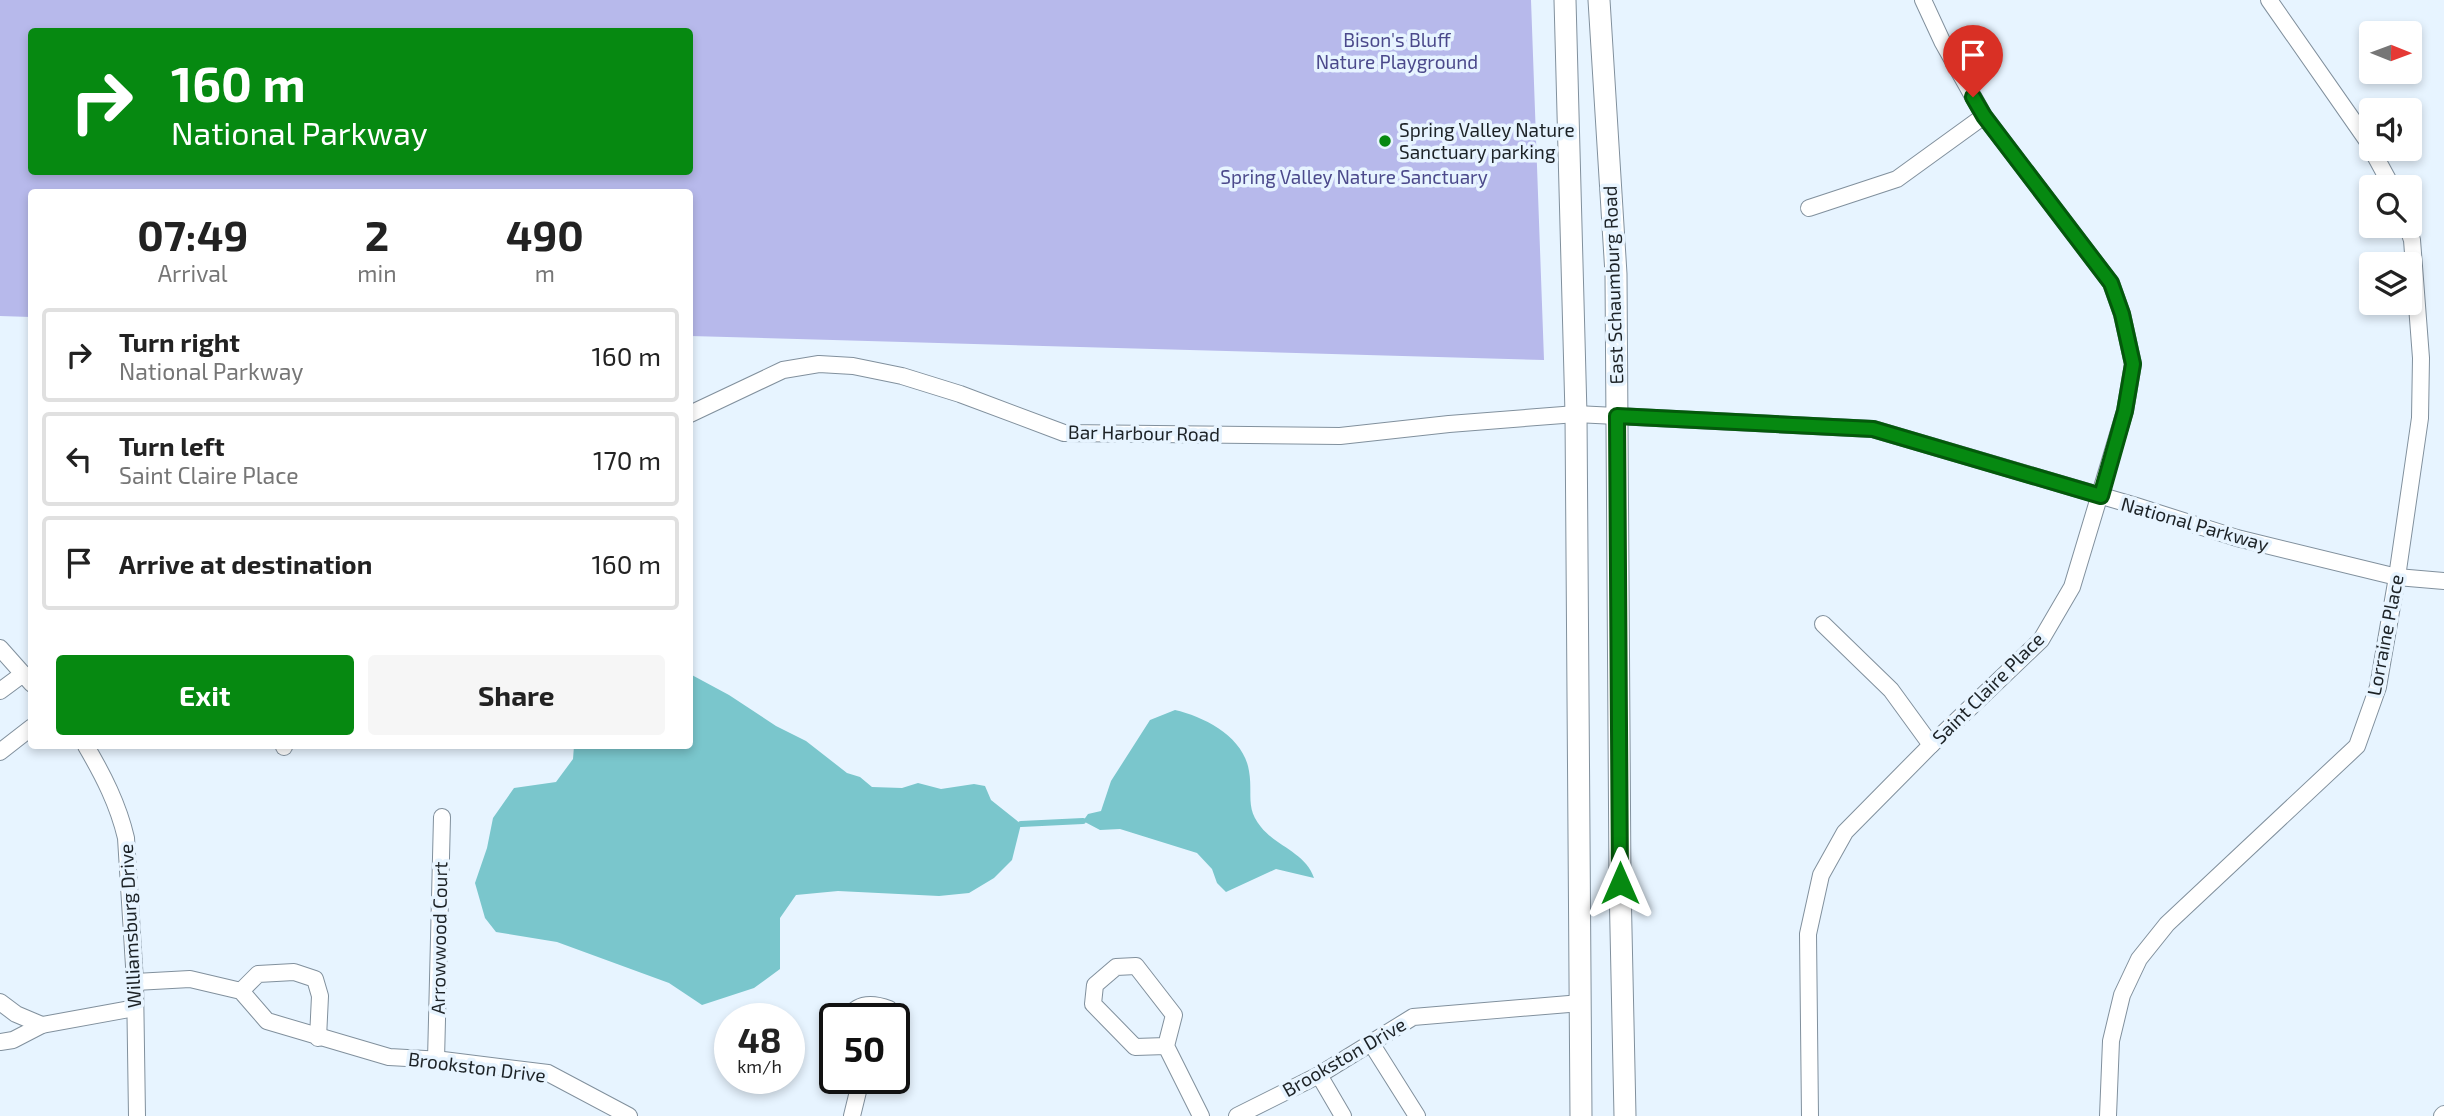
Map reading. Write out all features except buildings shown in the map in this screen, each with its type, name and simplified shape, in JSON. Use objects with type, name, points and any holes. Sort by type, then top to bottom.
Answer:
[{"type":"main road","name":"East Schaumburg Road","points":[[1565,0],[1576,414],[1581,1116]]},
{"type":"main road","name":"East Schaumburg Road","points":[[1599,0],[1616,274],[1620,883],[1625,1116]]},
{"type":"street","name":"Saint Claire Place","points":[[1810,1116],[1808,934],[1821,875],[1845,832],[2041,640],[2072,587],[2125,411],[2133,364],[2122,314],[2111,283],[1984,116],[1942,41],[1923,0]]},
{"type":"street","points":[[2269,0],[2366,139],[2386,175]]},
{"type":"street","points":[[1809,208],[1897,178],[1984,116]]},
{"type":"street","name":"Lorraine Place","points":[[2108,1116],[2111,1041],[2122,995],[2139,959],[2167,924],[2357,746],[2378,687],[2420,418],[2421,358],[2411,238]]},
{"type":"street","name":"Bar Harbour Road","points":[[693,413],[783,370],[819,364],[853,366],[902,376],[960,394],[1064,433],[1340,436],[1576,414]]},
{"type":"street","name":"National Parkway","points":[[1576,414],[1873,429],[2236,538],[2397,577],[2444,581]]},
{"type":"street","points":[[1823,624],[1891,690],[1931,745]]},
{"type":"street","points":[[0,648],[27,679],[0,691]]},
{"type":"street","points":[[0,752],[28,730]]},
{"type":"street","name":"Williamsburg Drive","points":[[88,749],[109,785],[126,838],[135,982],[137,1116]]},
{"type":"street","name":"Arrowwood Court","points":[[436,1060],[442,817]]},
{"type":"street","points":[[1166,1046],[1135,1047],[1093,1004],[1095,985],[1116,967],[1136,966],[1174,1014],[1166,1046],[1201,1116]]},
{"type":"street","points":[[135,982],[190,979],[241,991],[258,974],[294,972],[314,979],[320,996],[318,1038]]},
{"type":"street","name":"Brookston Drive","points":[[241,991],[267,1021],[318,1038],[389,1057],[548,1073],[597,1108],[629,1116]]},
{"type":"street","points":[[0,1002],[16,1014],[41,1025]]},
{"type":"street","name":"Brookston Drive","points":[[1237,1116],[1319,1076],[1413,1017],[1581,1003]]},
{"type":"street","points":[[0,1042],[13,1040],[41,1025],[135,1008]]},
{"type":"street","points":[[1371,1043],[1417,1116]]},
{"type":"street","points":[[1319,1076],[1343,1116]]},
{"type":"street","points":[[852,1116],[859,1094]]},
{"type":"green space","name":"Spring Valley Nature Sanctuary","points":[[0,0],[1531,0],[1544,360],[693,336],[693,189],[28,189],[28,317],[0,316]]},
{"type":"shaded area","points":[[693,676],[806,741],[847,773],[860,777],[872,787],[902,788],[918,783],[941,789],[974,784],[985,786],[991,800],[1021,824],[1012,860],[994,878],[969,893],[939,896],[838,891],[796,895],[780,918],[780,969],[754,988],[702,1005],[669,983],[557,942],[496,932],[485,918],[475,883],[487,848],[493,818],[514,788],[556,782],[573,759],[574,749],[693,749]]},
{"type":"shaded area","points":[[1175,710],[1210,723],[1240,748],[1249,771],[1251,807],[1256,820],[1267,834],[1304,862],[1314,878],[1276,869],[1226,892],[1217,883],[1212,869],[1197,853],[1120,829],[1100,830],[1083,821],[1088,814],[1101,811],[1111,781],[1150,720]]},
{"type":"waterway","points":[[1021,824],[1083,821]]},
{"type":"place","name":"Spring Valley Nature Sanctuary parking","points":[[1385,141]]},
{"type":"route","points":[[1620,883],[1617,416],[1873,429],[2101,496],[2125,411],[2133,364],[2122,314],[2111,283],[1984,116],[1973,97]]},
{"type":"park label","name":"Bison's Bluff Nature Playground","points":[[1397,51]]}]
